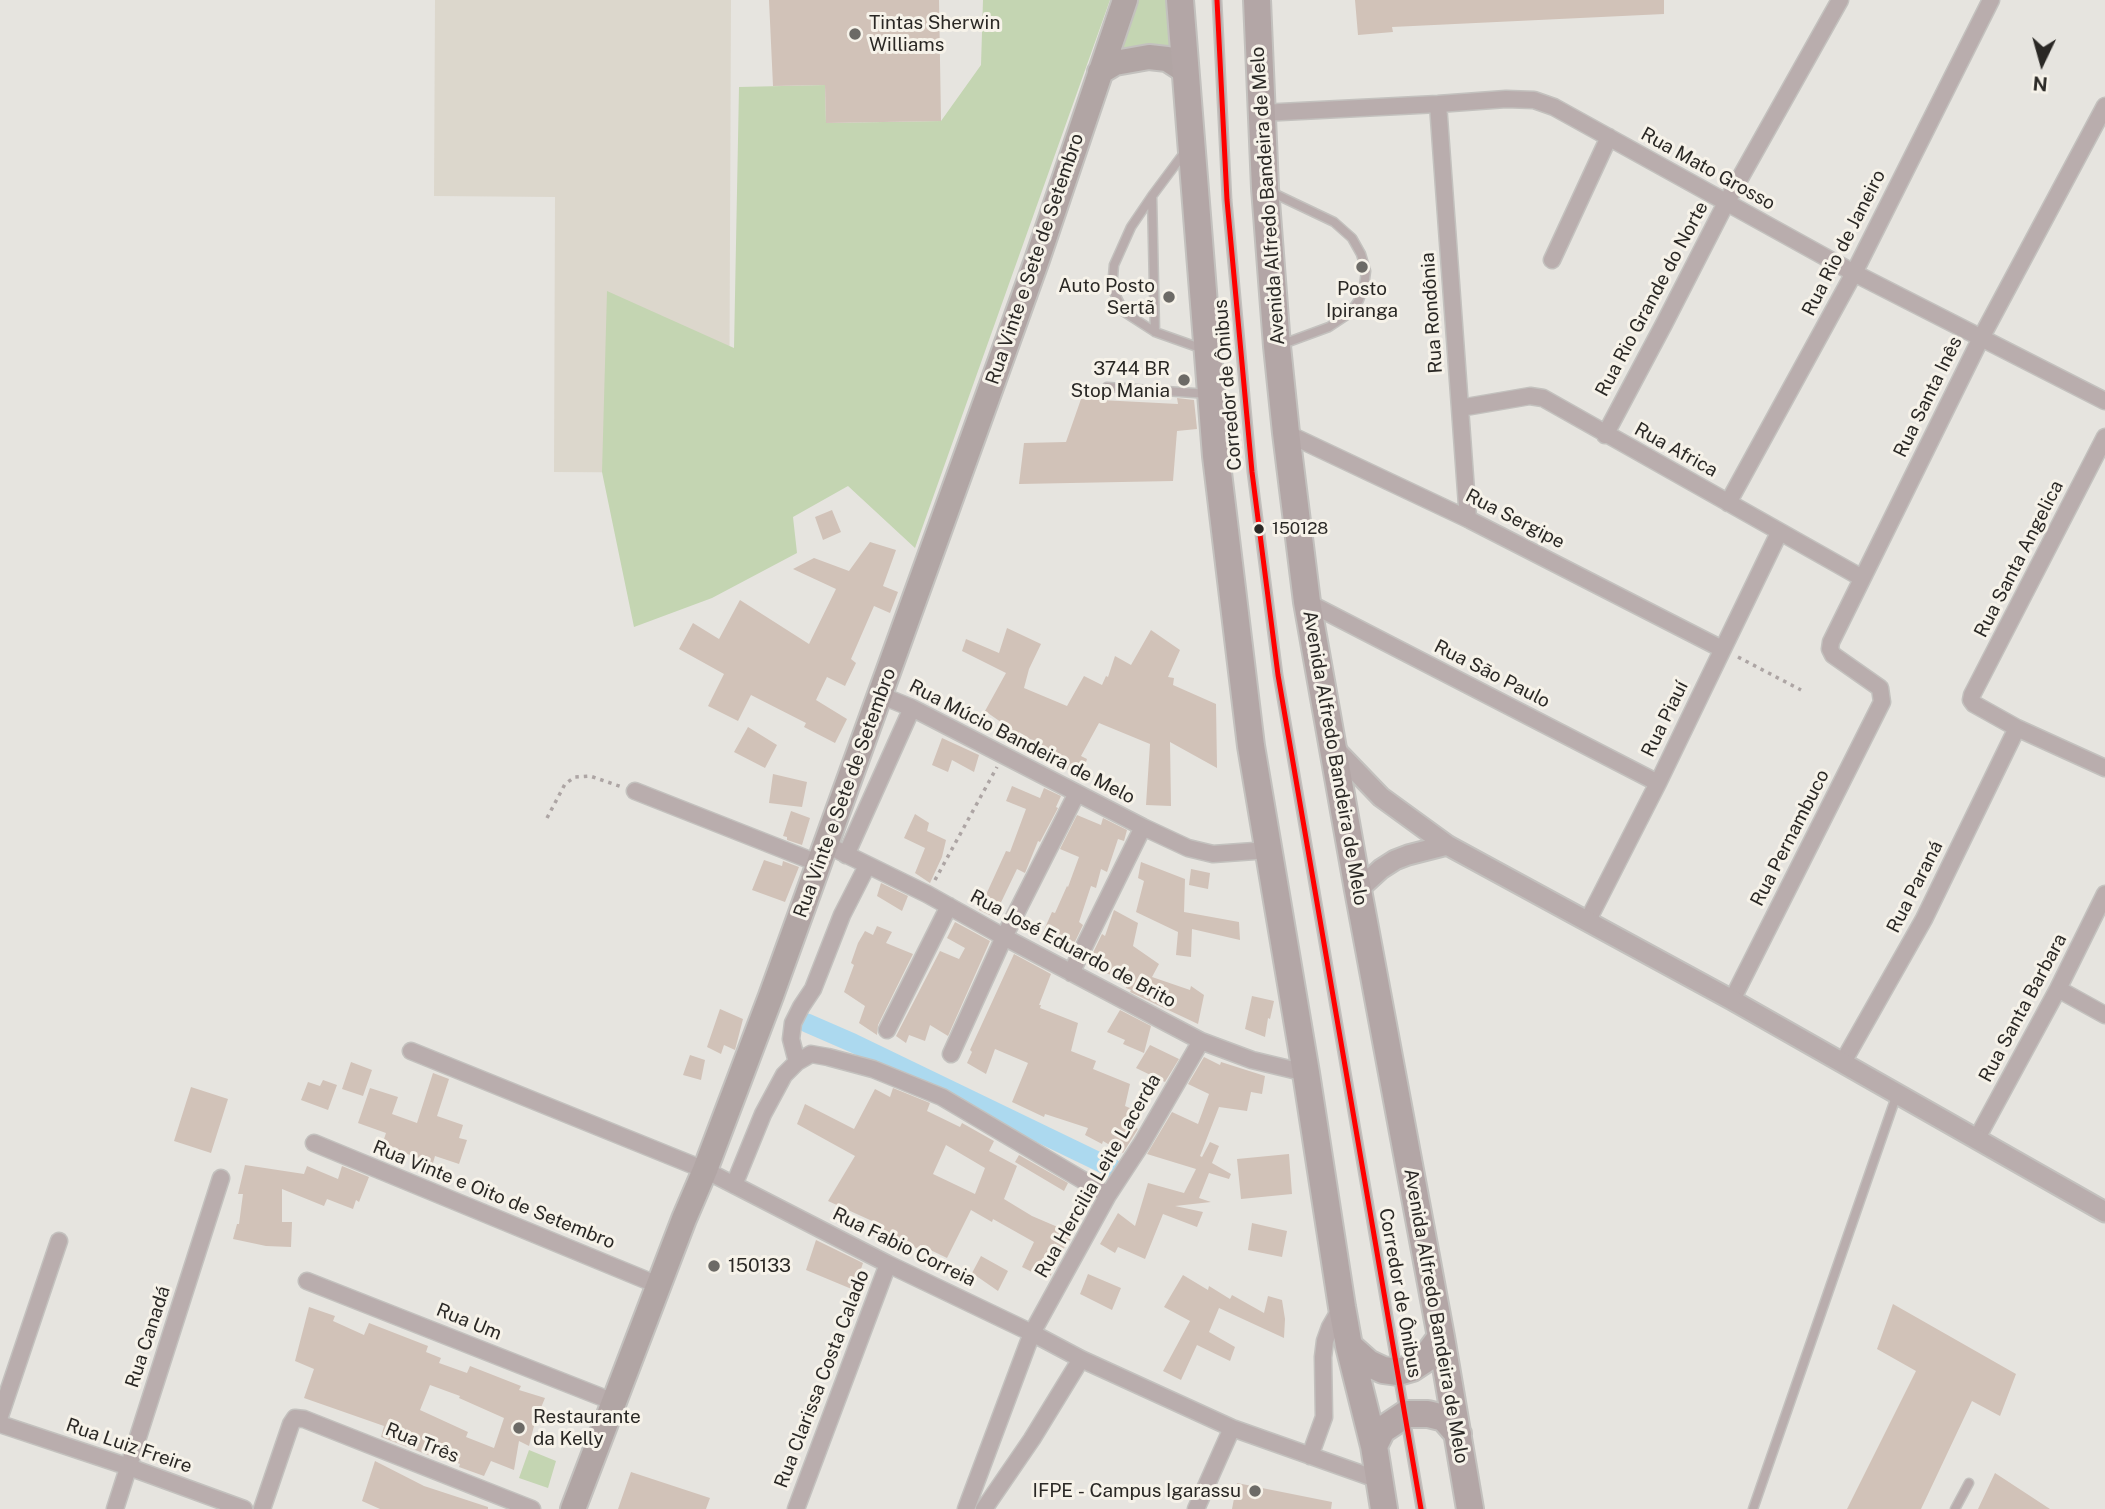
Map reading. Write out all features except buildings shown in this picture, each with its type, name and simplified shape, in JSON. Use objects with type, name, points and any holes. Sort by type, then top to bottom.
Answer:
[{"type":"highway","points":[[1180,0],[1218,469],[1251,746],[1342,1307],[1374,1446],[1384,1509]]},
{"type":"highway","name":"Avenida Alfredo Bandeira de Melo","points":[[1257,0],[1265,188],[1277,346],[1307,603],[1470,1509]]},
{"type":"highway","points":[[1349,1346],[1368,1363],[1383,1370],[1398,1372],[1412,1368],[1424,1360],[1441,1337]]},
{"type":"highway","points":[[1374,1446],[1382,1430],[1406,1414],[1428,1413],[1444,1418],[1458,1434]]},
{"type":"main road","name":"Rua Vinte e Sete de Setembro","points":[[573,1509],[767,1007],[831,855],[880,695],[1037,260],[1125,0]]},
{"type":"main road","points":[[1100,72],[1115,63],[1149,57],[1167,59],[1184,70]]},
{"type":"street","name":"Rua Rio Grande do Norte","points":[[1605,435],[1726,203],[1840,0]]},
{"type":"street","name":"Rua Rio de Janeiro","points":[[1728,503],[1854,274],[1991,0]]},
{"type":"street","name":"Rua Mato Grosso","points":[[1261,113],[1506,99],[1534,100],[1554,107],[1854,274],[2105,401]]},
{"type":"street","name":"Rua Rondônia","points":[[1438,104],[1468,519]]},
{"type":"street","name":"Rua Santa Inês","points":[[1882,694],[1880,688],[1833,655],[1831,642],[1981,338],[2105,106]]},
{"type":"street","points":[[1552,260],[1609,138]]},
{"type":"street","name":"Rua Africa","points":[[1461,408],[1537,396],[1862,578]]},
{"type":"street","name":"Rua Sergipe","points":[[1286,433],[1468,519],[1722,649]]},
{"type":"street","name":"Rua Santa Angelica","points":[[2017,728],[1974,704],[1972,695],[2105,437]]},
{"type":"street","name":"Rua Piauí","points":[[1587,922],[1658,783],[1779,533]]},
{"type":"street","name":"Rua São Paulo","points":[[1307,603],[1658,783]]},
{"type":"street","name":"Rua Pernambuco","points":[[1732,1000],[1882,702],[1882,694]]},
{"type":"street","name":"Rua Múcio Bandeira de Melo","points":[[880,695],[912,708],[1188,848],[1213,854],[1269,850]]},
{"type":"street","points":[[831,855],[912,708]]},
{"type":"street","points":[[2017,728],[2105,768]]},
{"type":"street","name":"Rua Paraná","points":[[1843,1062],[1924,919],[2017,728]]},
{"type":"street","points":[[1332,745],[1381,797],[1447,845],[1732,1000],[2105,1212]]},
{"type":"street","name":"Rua José Eduardo de Brito","points":[[635,791],[867,866],[927,894],[1201,1041],[1252,1060],[1306,1073]]},
{"type":"street","points":[[951,1054],[1004,937],[1077,793]]},
{"type":"street","points":[[1071,973],[1143,827]]},
{"type":"street","points":[[1358,890],[1395,860],[1447,845]]},
{"type":"street","points":[[797,1062],[792,1039],[793,1023],[819,977],[842,915],[867,866]]},
{"type":"street","name":"Rua Santa Barbara","points":[[1976,1140],[2058,989],[2105,894]]},
{"type":"street","points":[[887,1030],[949,906]]},
{"type":"street","points":[[2058,989],[2105,1015]]},
{"type":"street","name":"Rua Hercilia Leite Lacerda","points":[[966,1509],[1032,1333],[1108,1195],[1142,1143],[1201,1041]]},
{"type":"street","name":"Rua Fabio Correia","points":[[411,1051],[705,1170],[1081,1359],[1232,1428],[1379,1480]]},
{"type":"street","points":[[734,1185],[763,1114],[784,1075],[797,1062],[811,1054],[873,1069],[942,1097],[1108,1195]]},
{"type":"street","name":"Rua Vinte e Oito de Setembro","points":[[314,1143],[658,1285]]},
{"type":"street","name":"Rua Canadá","points":[[115,1509],[221,1178]]},
{"type":"street","points":[[0,1416],[59,1241]]},
{"type":"street","name":"Rua Clarissa Costa Calado","points":[[796,1509],[888,1264]]},
{"type":"street","name":"Rua Um","points":[[307,1281],[614,1402]]},
{"type":"street","points":[[1310,1456],[1324,1417],[1325,1341],[1342,1307]]},
{"type":"street","points":[[984,1509],[1032,1439],[1081,1359]]},
{"type":"street","name":"Rua Três","points":[[262,1509],[295,1418],[304,1419],[532,1509]]},
{"type":"street","name":"Rua Luiz Freire","points":[[0,1424],[244,1509]]},
{"type":"street","points":[[1196,1509],[1232,1428]]},
{"type":"lane","name":"Corredor de Ônibus","points":[[1217,0],[1227,200],[1252,472],[1271,621],[1312,878],[1421,1509]]},
{"type":"lane","points":[[1191,146],[1131,227],[1114,265],[1112,288],[1125,312],[1155,332],[1208,350]]},
{"type":"lane","points":[[1265,188],[1334,222],[1352,238],[1366,271],[1359,300],[1350,313],[1329,327],[1277,346]]},
{"type":"lane","points":[[1152,196],[1155,332]]},
{"type":"lane","points":[[1107,387],[1211,394]]},
{"type":"lane","points":[[1753,1509],[1897,1094]]},
{"type":"lane","points":[[1955,1509],[1969,1483]]},
{"type":"path","points":[[1722,649],[1801,690]]},
{"type":"path","points":[[927,894],[1003,756]]},
{"type":"path","points":[[547,818],[565,785],[575,777],[590,776],[635,791]]},
{"type":"shaded area","points":[[435,0],[731,0],[729,473],[554,472],[555,197],[434,196]]},
{"type":"green space","points":[[983,0],[1110,0],[915,548],[848,486],[793,517],[797,553],[712,598],[634,627],[602,472],[607,291],[734,348],[739,87],[825,85],[826,123],[941,121],[981,65]]},
{"type":"green space","points":[[1134,0],[1170,0],[1172,51],[1116,58]]},
{"type":"green space","points":[[529,1450],[556,1461],[548,1488],[519,1478]]},
{"type":"waterway","points":[[807,1023],[1118,1171]]},
{"type":"transit line","points":[[1217,0],[1227,200],[1252,472],[1278,675],[1421,1509]]},
{"type":"place","name":"Tintas Sherwin Williams","points":[[855,34]]},
{"type":"place","name":"Posto Ipiranga","points":[[1362,267]]},
{"type":"place","name":"Auto Posto Sertã","points":[[1169,297]]},
{"type":"place","name":"3744 BR Stop Mania","points":[[1184,380]]},
{"type":"place","name":"150128","points":[[1259,529]]},
{"type":"place","name":"150133","points":[[714,1266]]},
{"type":"place","name":"Restaurante da Kelly","points":[[519,1428]]},
{"type":"place","name":"IFPE - Campus Igarassu","points":[[1255,1491]]}]
